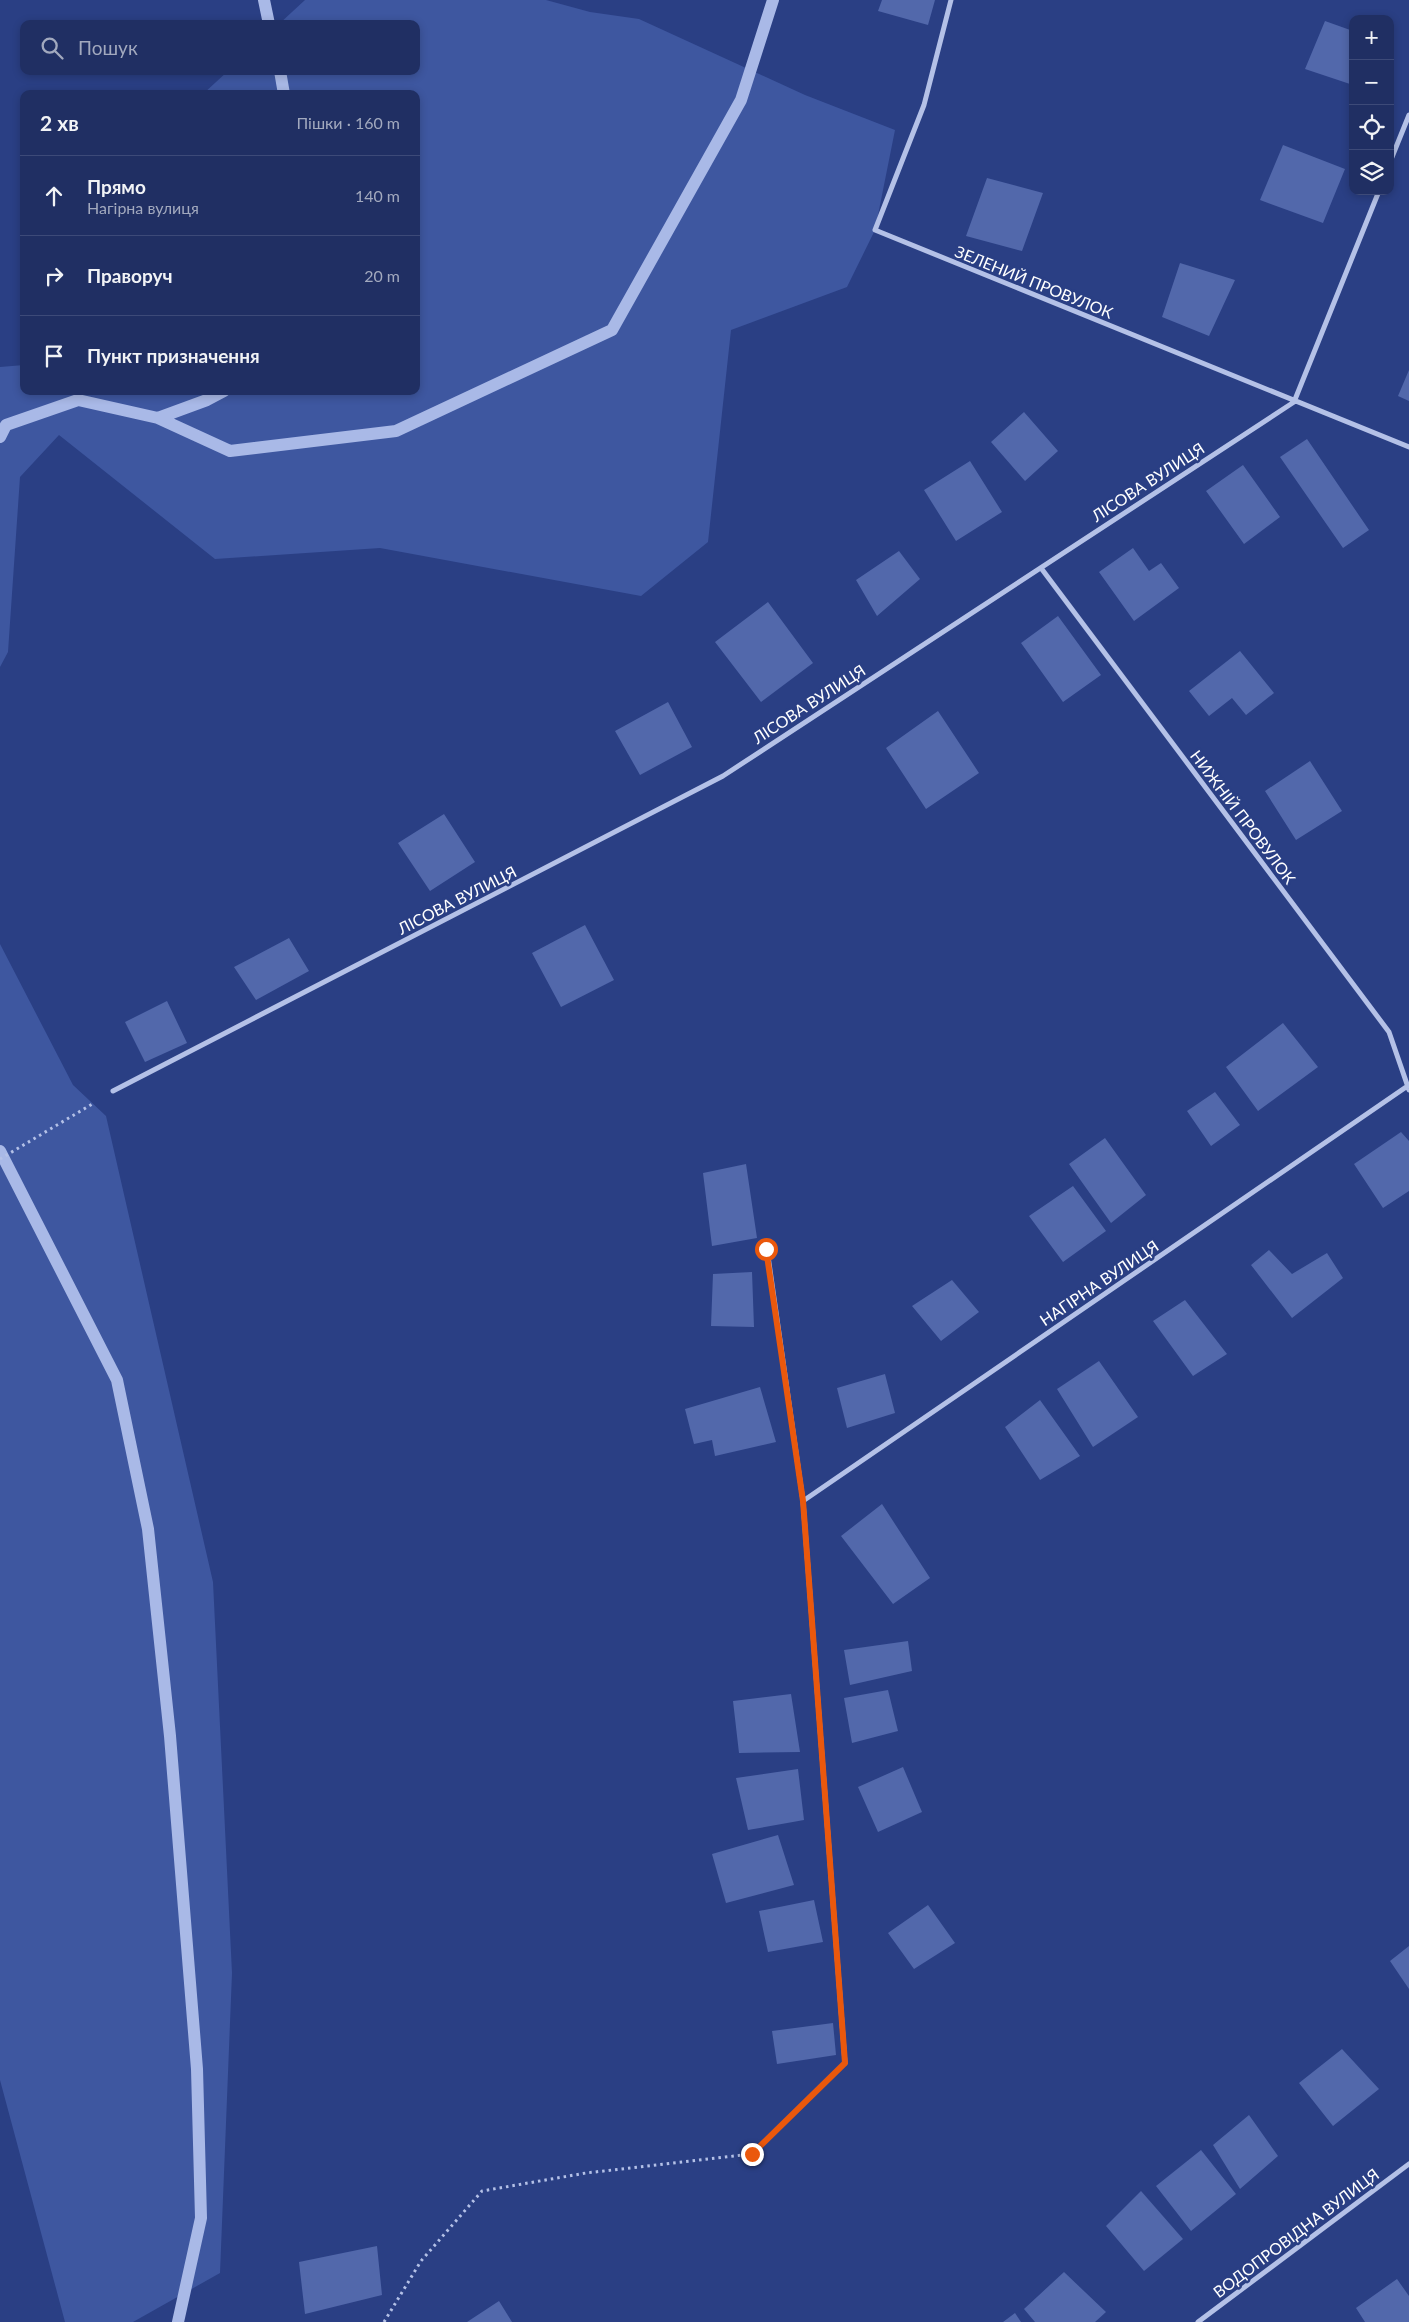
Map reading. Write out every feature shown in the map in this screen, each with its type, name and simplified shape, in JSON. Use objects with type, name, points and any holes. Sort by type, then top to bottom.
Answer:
[{"type":"street","name":"ЗЕЛЕНИЙ ПРОВУЛОК","points":[[951,0],[924,104],[875,230],[1294,402],[1409,447]]},
{"type":"street","points":[[1394,152],[1409,115]]},
{"type":"street","points":[[1294,402],[1377,195]]},
{"type":"street","name":"ЛІСОВА ВУЛИЦЯ","points":[[114,1091],[723,776],[1294,402]]},
{"type":"street","name":"НИЖНІЙ ПРОВУЛОК","points":[[1041,568],[1389,1032],[1408,1087]]},
{"type":"street","name":"НАГІРНА ВУЛИЦЯ","points":[[803,1501],[1408,1087]]},
{"type":"street","points":[[766,1249],[803,1501],[845,2063]]},
{"type":"street","name":"ВОДОПРОВІДНА ВУЛИЦЯ","points":[[1198,2322],[1409,2164]]},
{"type":"path","points":[[0,1158],[114,1091]]},
{"type":"path","points":[[384,2322],[421,2261],[482,2191],[586,2173],[752,2154],[845,2063]]},
{"type":"shaded area","points":[[305,0],[546,0],[590,12],[639,19],[805,95],[895,130],[875,230],[847,287],[731,330],[708,542],[641,596],[380,548],[215,559],[59,435],[20,477],[8,652],[0,667],[0,367],[20,365],[20,395],[420,395],[420,90],[207,90],[224,75],[420,75],[420,20],[283,20]]},
{"type":"shaded area","points":[[0,944],[73,1085],[106,1116],[213,1582],[232,1973],[220,2273],[133,2322],[65,2322],[0,2080]]},
{"type":"building","points":[[882,0],[935,0],[928,25],[878,11]]},
{"type":"building","points":[[1325,21],[1349,30],[1349,84],[1305,69]]},
{"type":"building","points":[[1283,145],[1345,169],[1323,223],[1260,200]]},
{"type":"building","points":[[987,178],[1043,193],[1022,251],[966,236]]},
{"type":"building","points":[[1180,263],[1235,280],[1209,336],[1162,317]]},
{"type":"building","points":[[1409,370],[1409,401],[1398,396]]},
{"type":"building","points":[[1024,412],[1058,451],[1025,481],[991,442]]},
{"type":"building","points":[[1307,439],[1369,530],[1343,548],[1280,457]]},
{"type":"building","points":[[970,461],[1002,512],[956,541],[924,490]]},
{"type":"building","points":[[1243,465],[1280,517],[1244,544],[1206,491]]},
{"type":"building","points":[[1133,548],[1149,571],[1161,563],[1179,588],[1134,621],[1099,572]]},
{"type":"building","points":[[899,551],[920,579],[877,616],[856,580]]},
{"type":"building","points":[[768,602],[813,663],[761,702],[715,642]]},
{"type":"building","points":[[1058,616],[1101,675],[1063,702],[1021,643]]},
{"type":"building","points":[[1240,651],[1274,693],[1246,715],[1232,698],[1209,716],[1189,691]]},
{"type":"building","points":[[668,702],[692,747],[640,775],[615,731]]},
{"type":"building","points":[[938,711],[979,773],[926,809],[886,748]]},
{"type":"building","points":[[1310,761],[1342,811],[1296,840],[1265,791]]},
{"type":"building","points":[[444,814],[475,862],[430,891],[398,843]]},
{"type":"building","points":[[585,925],[614,980],[561,1007],[532,953]]},
{"type":"building","points":[[289,938],[309,971],[256,1000],[234,967]]},
{"type":"building","points":[[167,1001],[187,1043],[145,1062],[125,1022]]},
{"type":"building","points":[[1283,1023],[1318,1067],[1258,1111],[1226,1067]]},
{"type":"building","points":[[1215,1092],[1240,1125],[1211,1146],[1187,1111]]},
{"type":"building","points":[[1401,1132],[1409,1141],[1409,1191],[1383,1208],[1354,1164]]},
{"type":"building","points":[[1105,1138],[1146,1195],[1111,1223],[1069,1164]]},
{"type":"building","points":[[746,1164],[757,1238],[712,1246],[703,1173]]},
{"type":"building","points":[[1073,1186],[1106,1231],[1063,1262],[1029,1216]]},
{"type":"building","points":[[1269,1250],[1292,1274],[1327,1253],[1343,1278],[1292,1318],[1251,1265]]},
{"type":"building","points":[[752,1272],[754,1327],[711,1326],[713,1274]]},
{"type":"building","points":[[952,1280],[979,1312],[941,1341],[912,1306]]},
{"type":"building","points":[[1185,1300],[1227,1354],[1193,1376],[1153,1321]]},
{"type":"building","points":[[1099,1361],[1138,1417],[1093,1447],[1057,1389]]},
{"type":"building","points":[[885,1374],[895,1413],[847,1428],[837,1388]]},
{"type":"building","points":[[760,1387],[776,1442],[715,1456],[712,1440],[694,1444],[685,1409]]},
{"type":"building","points":[[1040,1400],[1080,1456],[1040,1480],[1005,1427]]},
{"type":"building","points":[[882,1504],[930,1578],[893,1604],[841,1536]]},
{"type":"building","points":[[908,1641],[912,1671],[850,1685],[844,1650]]},
{"type":"building","points":[[888,1690],[898,1731],[852,1743],[844,1698]]},
{"type":"building","points":[[791,1694],[800,1752],[739,1753],[733,1701]]},
{"type":"building","points":[[903,1767],[922,1812],[878,1832],[858,1787]]},
{"type":"building","points":[[798,1769],[804,1820],[748,1830],[736,1778]]},
{"type":"building","points":[[778,1835],[794,1885],[726,1903],[712,1854]]},
{"type":"building","points":[[814,1900],[823,1942],[768,1952],[759,1911]]},
{"type":"building","points":[[928,1905],[955,1943],[914,1969],[888,1933]]},
{"type":"building","points":[[1409,1946],[1409,1989],[1390,1961]]},
{"type":"building","points":[[833,2023],[836,2055],[777,2064],[772,2031]]},
{"type":"building","points":[[1342,2049],[1379,2089],[1333,2126],[1299,2083]]},
{"type":"building","points":[[1249,2115],[1278,2156],[1240,2189],[1213,2145]]},
{"type":"building","points":[[1201,2150],[1236,2194],[1191,2231],[1156,2186]]},
{"type":"building","points":[[1141,2191],[1183,2239],[1144,2271],[1106,2226]]},
{"type":"building","points":[[377,2246],[382,2295],[305,2314],[299,2262]]},
{"type":"building","points":[[1064,2272],[1106,2312],[1095,2322],[1035,2322],[1024,2309]]},
{"type":"building","points":[[1397,2279],[1409,2296],[1409,2322],[1365,2322],[1356,2308]]},
{"type":"building","points":[[499,2301],[512,2322],[467,2322]]},
{"type":"building","points":[[1015,2313],[1021,2322],[1003,2322]]},
{"type":"waterway","points":[[264,0],[268,20]]},
{"type":"waterway","points":[[0,437],[6,425],[78,400],[158,418],[230,451],[396,431],[612,330],[741,100],[773,0]]},
{"type":"waterway","points":[[281,75],[283,90]]},
{"type":"waterway","points":[[158,418],[216,395]]},
{"type":"waterway","points":[[0,1151],[117,1380],[148,1529],[170,1736],[197,2069],[201,2218],[178,2322]]},
{"type":"route","points":[[752,2154],[845,2063],[803,1501],[766,1249]]}]
